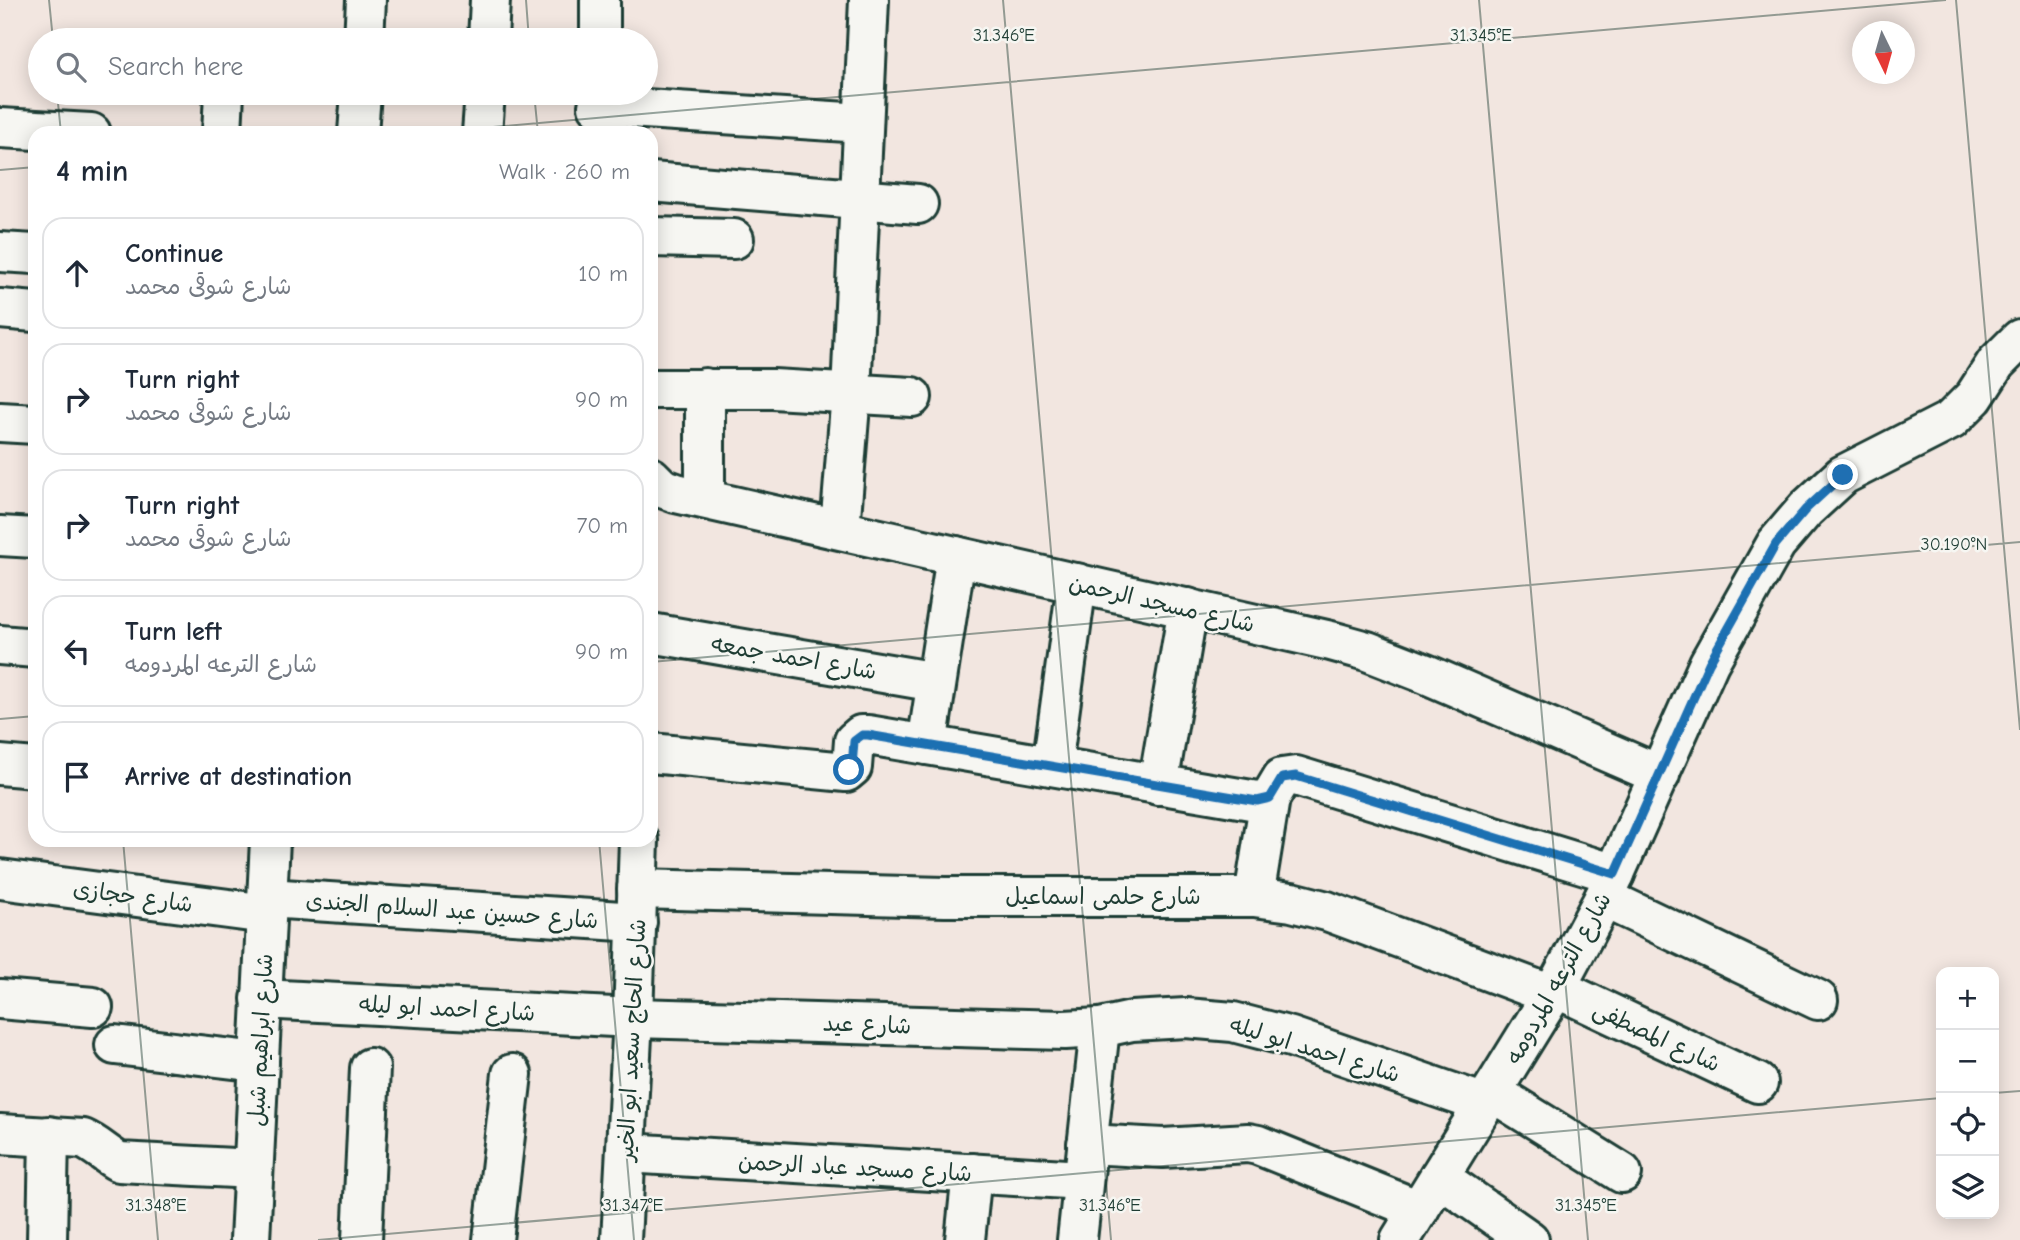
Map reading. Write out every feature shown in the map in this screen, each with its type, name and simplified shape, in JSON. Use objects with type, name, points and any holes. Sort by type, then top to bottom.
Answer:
[{"type":"street","points":[[364,28],[366,0]]},
{"type":"street","points":[[489,28],[490,0]]},
{"type":"street","points":[[600,0],[600,28]]},
{"type":"street","points":[[840,529],[851,393],[869,0]]},
{"type":"street","points":[[222,126],[223,105]]},
{"type":"street","points":[[358,126],[359,105]]},
{"type":"street","points":[[483,126],[484,105]]},
{"type":"street","points":[[598,111],[863,123]]},
{"type":"street","points":[[0,128],[28,130]]},
{"type":"street","points":[[658,183],[918,204]]},
{"type":"street","points":[[658,237],[734,239]]},
{"type":"street","points":[[0,252],[28,254]]},
{"type":"street","points":[[0,309],[28,311]]},
{"type":"street","name":"شارع الترعه المردومه","points":[[1409,1225],[1554,992],[1609,886],[1709,663],[1776,544],[1806,509],[1843,475],[1951,421],[1974,397],[1996,363],[2020,339]]},
{"type":"street","points":[[705,388],[705,499]]},
{"type":"street","points":[[658,389],[705,388],[912,397]]},
{"type":"street","points":[[0,422],[28,424]]},
{"type":"street","name":"شارع مسجد الرحمن","points":[[658,484],[662,488],[705,499],[1367,651],[1660,775]]},
{"type":"street","points":[[0,536],[28,538]]},
{"type":"street","points":[[927,745],[956,556]]},
{"type":"street","points":[[1052,766],[1077,583]]},
{"type":"street","points":[[1158,785],[1188,608]]},
{"type":"street","name":"شارع احمد جمعه","points":[[658,634],[936,682]]},
{"type":"street","points":[[0,645],[28,647]]},
{"type":"street","points":[[658,754],[846,772],[852,767],[854,741],[862,735],[1257,801],[1270,798]]},
{"type":"street","points":[[0,765],[28,767]]},
{"type":"street","points":[[1254,897],[1270,798],[1282,778],[1296,776],[1609,886],[1818,1000]]},
{"type":"street","name":"شارع ابراهيم شبل","points":[[250,1240],[270,847]]},
{"type":"street","name":"شارع الحاج سعيد ابو الخير","points":[[621,1240],[639,847]]},
{"type":"street","name":"شارع حجازى","points":[[0,879],[267,906]]},
{"type":"street","name":"شارع حلمى اسماعيل","points":[[637,906],[945,897],[1254,897],[1292,902],[1327,911],[1554,992]]},
{"type":"street","name":"شارع حسين عبد السلام الجندى","points":[[267,906],[637,906]]},
{"type":"street","name":"شارع المصطفى","points":[[1554,992],[1758,1083]]},
{"type":"street","points":[[0,999],[93,1007]]},
{"type":"street","name":"شارع احمد ابو ليله","points":[[261,999],[633,1018]]},
{"type":"street","name":"شارع عيد","points":[[633,1018],[1065,1030],[1100,1028]]},
{"type":"street","name":"شارع احمد ابو ليله","points":[[1100,1028],[1132,1021],[1186,1018],[1233,1022],[1291,1037],[1489,1098],[1622,1172]]},
{"type":"street","points":[[1077,1240],[1100,1028]]},
{"type":"street","points":[[115,1045],[259,1062]]},
{"type":"street","points":[[362,1240],[370,1068]]},
{"type":"street","points":[[493,1240],[512,1074]]},
{"type":"street","points":[[0,1134],[83,1139],[119,1163],[253,1169]]},
{"type":"street","points":[[47,1240],[49,1136]]},
{"type":"street","name":"شارع مسجد عباد الرحمن","points":[[626,1153],[972,1173],[1085,1162],[1163,1149],[1248,1143],[1258,1145],[1409,1225]]},
{"type":"street","points":[[965,1240],[972,1173]]},
{"type":"street","points":[[1439,1177],[1529,1240]]},
{"type":"route","points":[[849,770],[852,767],[854,741],[857,737],[868,735],[1257,801],[1270,798],[1282,778],[1296,776],[1615,874],[1709,663],[1776,544],[1806,509],[1843,475]]}]
